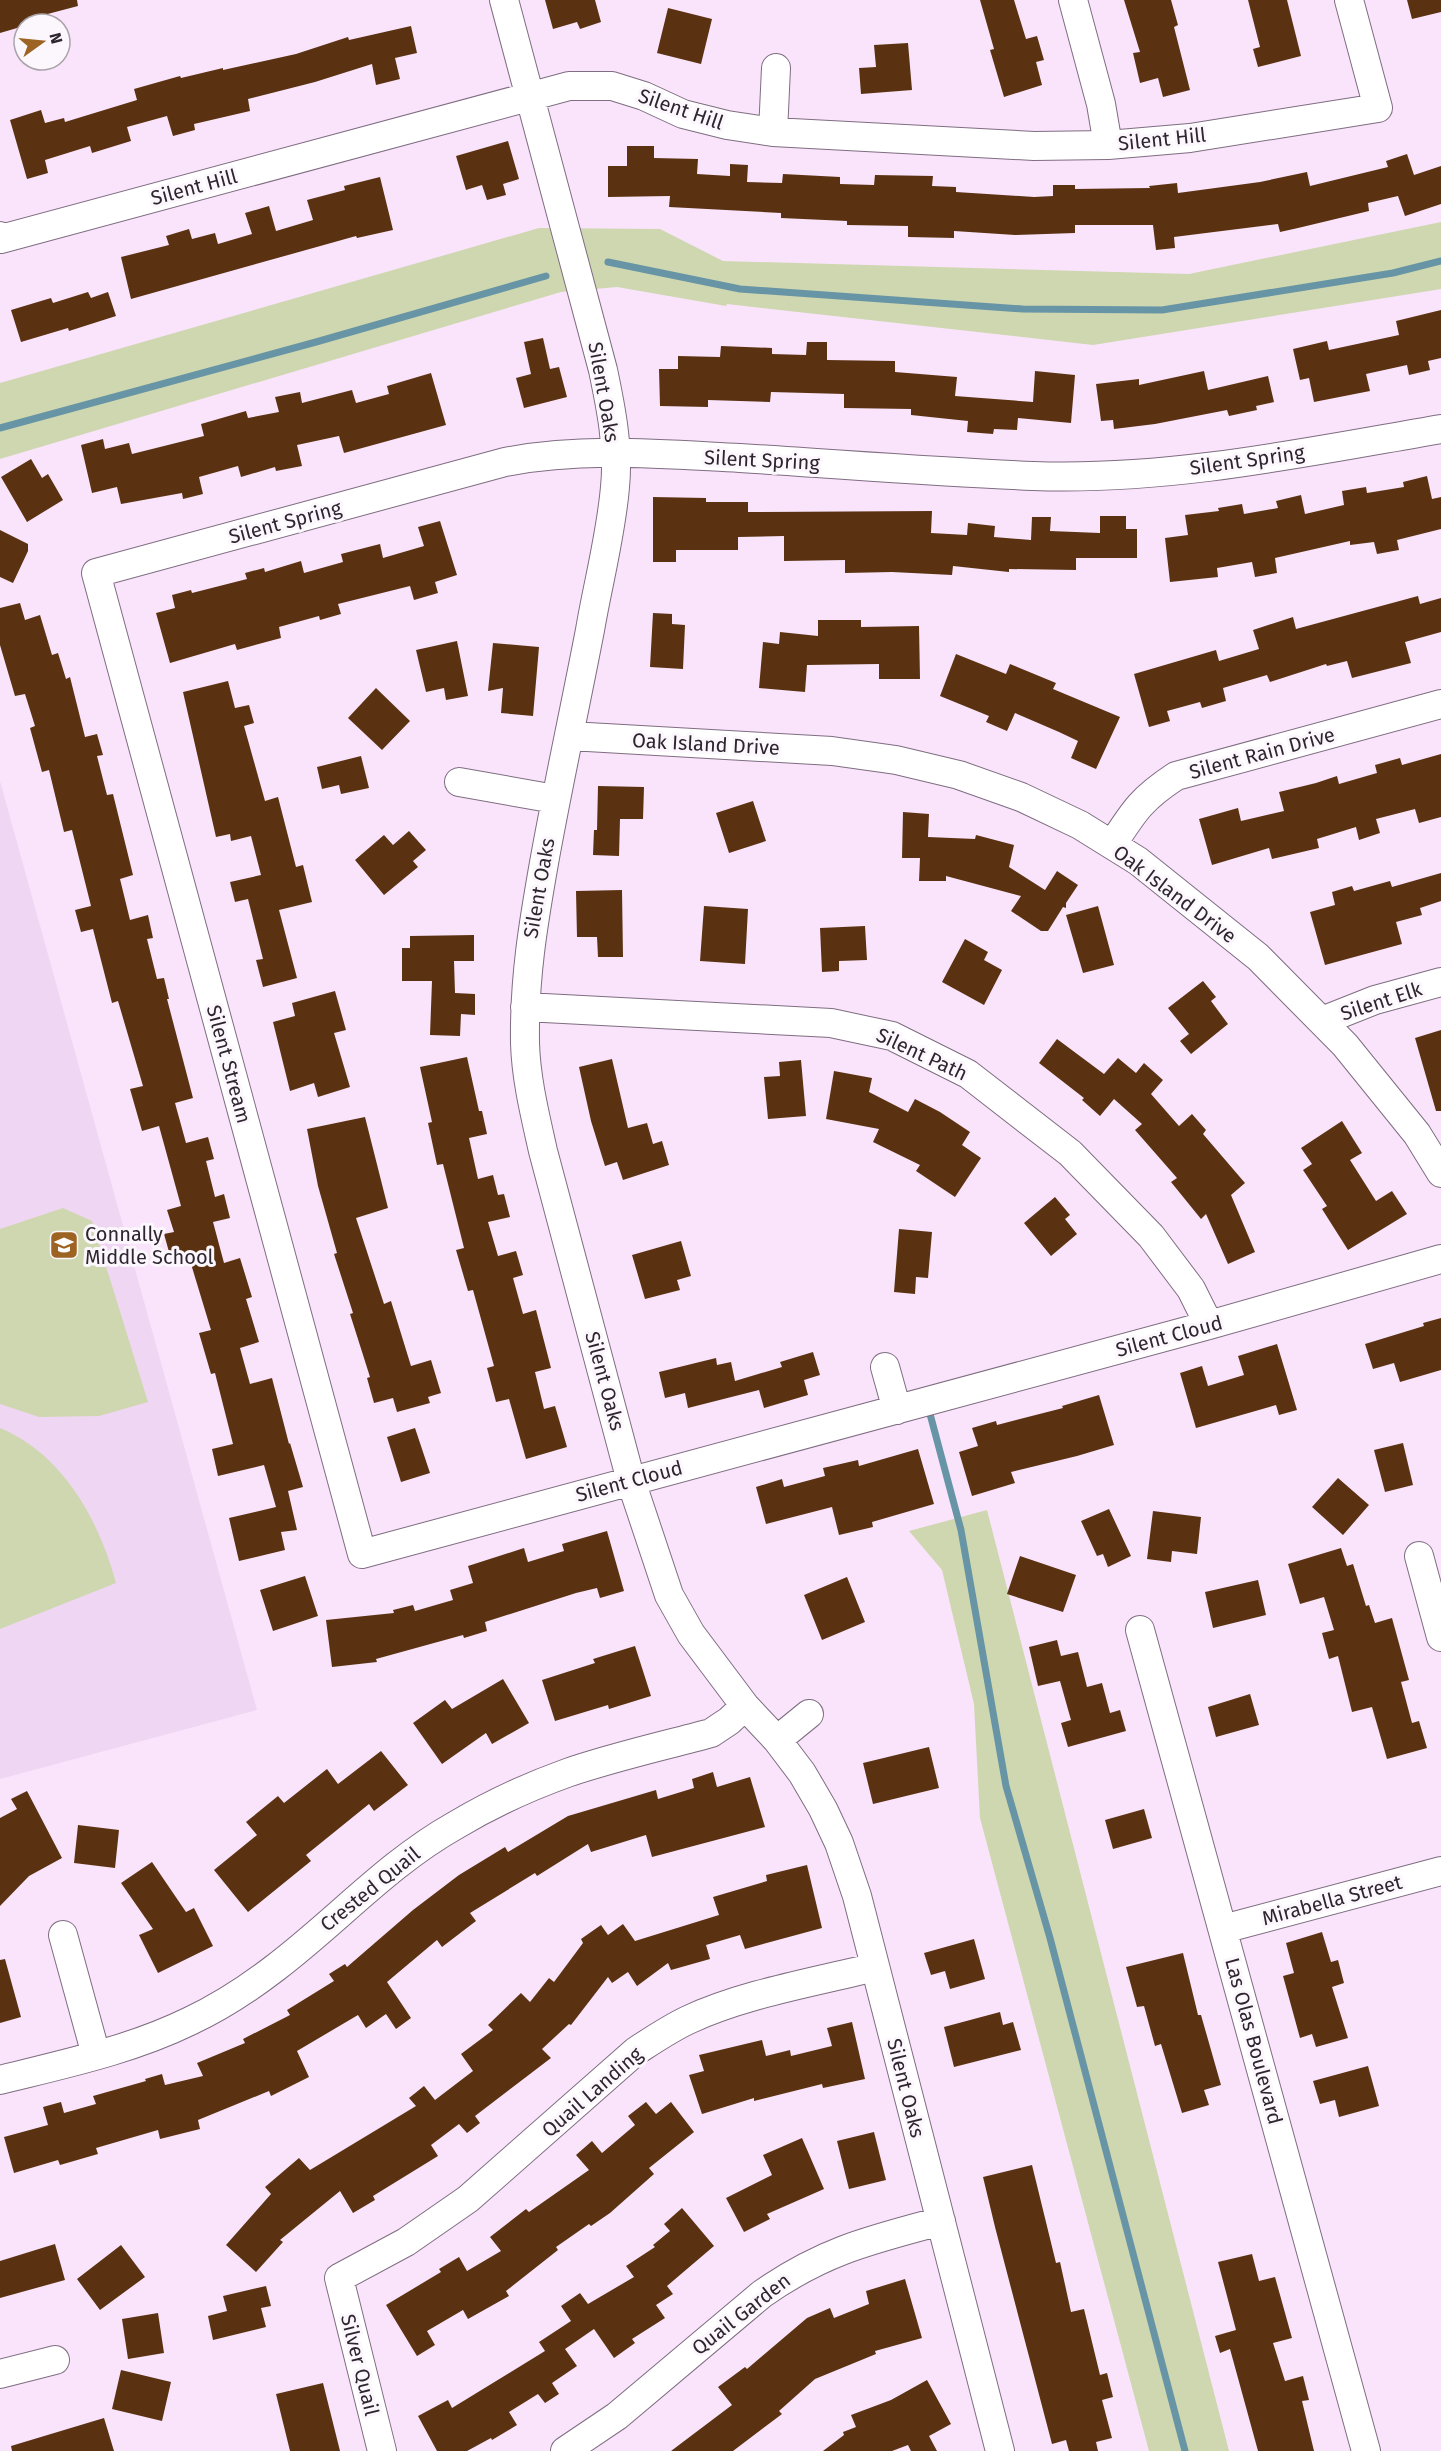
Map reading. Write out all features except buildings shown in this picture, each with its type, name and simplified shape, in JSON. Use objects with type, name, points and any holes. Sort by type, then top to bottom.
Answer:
[{"type":"street","name":"Silent Oaks","points":[[504,0],[603,370],[610,403],[615,451],[615,486],[609,530],[570,736],[555,799],[528,950],[525,1046],[531,1099],[631,1481],[669,1594],[691,1634],[745,1706],[777,1740],[807,1782],[839,1843],[857,1896],[1000,2451]]},
{"type":"street","points":[[1073,0],[1101,104],[1108,145]]},
{"type":"street","name":"Silent Hill","points":[[0,237],[569,86],[612,86],[644,96],[683,114],[727,125],[773,132],[1034,146],[1108,145],[1190,138],[1378,108],[1349,0]]},
{"type":"street","points":[[773,132],[776,68]]},
{"type":"street","name":"Silent Spring","points":[[96,573],[505,462],[538,456],[615,451],[1035,476],[1114,476],[1251,462],[1441,429]]},
{"type":"street","name":"Silent Stream","points":[[96,573],[362,1554]]},
{"type":"street","name":"Silent Rain Drive","points":[[1112,845],[1135,809],[1149,794],[1176,776],[1441,704]]},
{"type":"street","name":"Oak Island Drive","points":[[570,736],[831,751],[896,760],[959,775],[1021,797],[1080,825],[1138,861],[1258,957],[1345,1045],[1417,1134],[1441,1173]]},
{"type":"street","points":[[459,782],[555,799]]},
{"type":"street","name":"Silent Elk","points":[[1322,1022],[1375,1000],[1441,982]]},
{"type":"street","name":"Silent Path","points":[[525,1007],[831,1023],[892,1036],[968,1074],[1070,1153],[1151,1236],[1191,1289],[1209,1326]]},
{"type":"street","name":"Silent Cloud","points":[[362,1554],[1209,1326],[1441,1259]]},
{"type":"street","points":[[885,1366],[897,1410]]},
{"type":"street","points":[[1419,1556],[1441,1637]]},
{"type":"street","name":"Las Olas Boulevard","points":[[1140,1630],[1366,2451]]},
{"type":"street","name":"Crested Quail","points":[[0,2080],[96,2055],[163,2033],[225,2003],[275,1968],[365,1890],[415,1852],[472,1816],[509,1796],[568,1773],[711,1732],[729,1721],[745,1706]]},
{"type":"street","points":[[777,1740],[809,1714]]},
{"type":"street","name":"Mirabella Street","points":[[1223,1929],[1441,1871]]},
{"type":"street","points":[[63,1935],[96,2055]]},
{"type":"street","name":"Quail Landing","points":[[339,2278],[406,2242],[468,2199],[636,2051],[662,2034],[689,2019],[738,2002],[875,1967]]},
{"type":"street","name":"Quail Garden","points":[[565,2451],[617,2416],[762,2294],[788,2276],[843,2249],[941,2222]]},
{"type":"street","name":"Silver Quail","points":[[339,2278],[382,2451]]},
{"type":"street","points":[[0,2374],[55,2360]]},
{"type":"shaded area","name":"Connally Middle School","points":[[0,781],[257,1710],[0,1779]]},
{"type":"green space","points":[[1441,222],[1441,289],[1093,345],[727,304],[726,306],[617,287],[561,292],[0,459],[0,383],[539,228],[660,229],[723,261],[1189,274]]},
{"type":"green space","points":[[63,1208],[92,1221],[148,1402],[99,1416],[39,1417],[0,1404],[0,1229]]},
{"type":"green space","points":[[0,1428],[42,1454],[75,1492],[100,1536],[116,1583],[0,1629]]},
{"type":"green space","points":[[987,1510],[1229,2451],[1149,2451],[980,1818],[974,1704],[942,1570],[909,1531]]},
{"type":"waterway","points":[[608,262],[740,289],[1023,309],[1162,310],[1393,273],[1441,261]]},
{"type":"waterway","points":[[0,428],[316,342],[546,276]]},
{"type":"waterway","points":[[930,1414],[961,1530],[1006,1786],[1050,1938],[1185,2451]]},
{"type":"place","name":"Connally Middle School","points":[[64,1245]]}]
